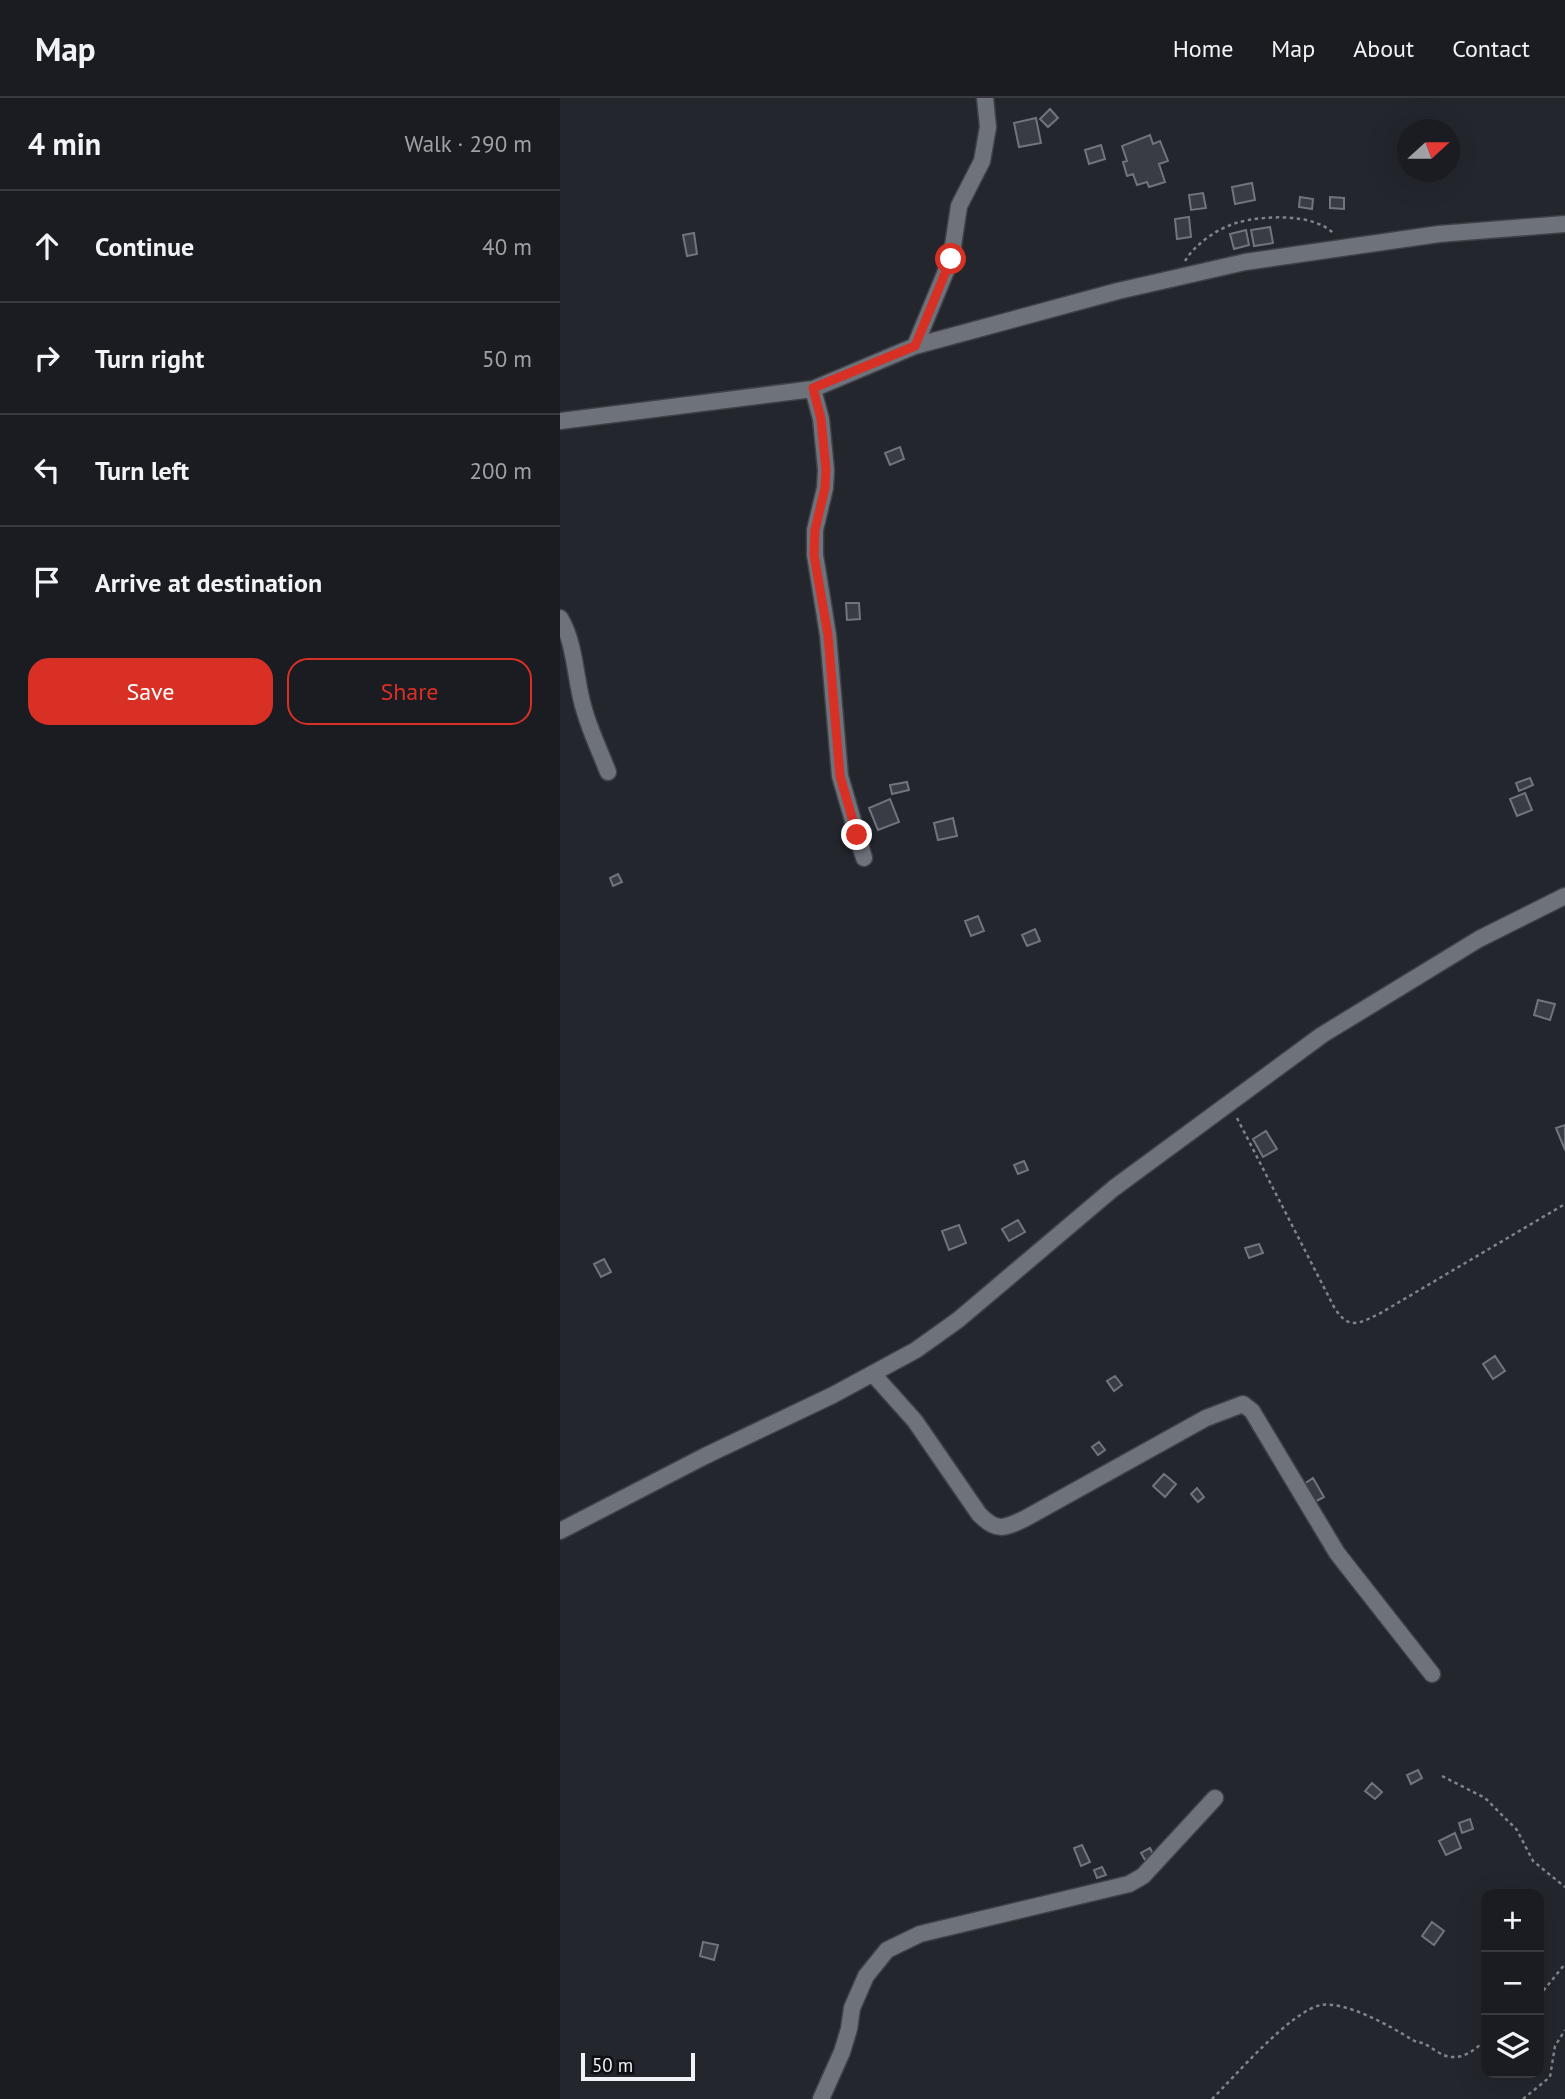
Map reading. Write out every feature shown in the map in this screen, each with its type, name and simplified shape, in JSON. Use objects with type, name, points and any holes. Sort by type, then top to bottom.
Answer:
[{"type":"street","points":[[915,346],[951,259],[960,206],[982,161],[988,127],[985,98]]},
{"type":"street","points":[[560,421],[813,388],[915,346],[1118,291],[1245,262],[1451,233],[1565,224]]},
{"type":"street","points":[[813,388],[821,419],[826,470],[825,488],[815,530],[814,555],[828,635],[840,776],[864,858]]},
{"type":"street","points":[[560,618],[571,651],[584,710],[608,772]]},
{"type":"street","points":[[560,1531],[705,1456],[786,1419],[916,1350],[958,1320],[1114,1188],[1354,1014],[1479,939],[1565,896]]},
{"type":"street","points":[[873,1374],[915,1421],[979,1514],[989,1524],[999,1528],[1026,1518],[1206,1418],[1243,1404],[1252,1411],[1337,1553],[1432,1674]]},
{"type":"street","points":[[821,2099],[842,2052],[852,2008],[866,1976],[887,1950],[920,1934],[1129,1884],[1143,1876],[1215,1798]]},
{"type":"path","points":[[1175,279],[1187,257],[1207,238],[1236,223],[1283,217],[1326,225],[1346,246]]},
{"type":"path","points":[[1229,1104],[1334,1307],[1345,1321],[1352,1324],[1378,1314],[1565,1204]]},
{"type":"path","points":[[1442,1776],[1485,1798],[1517,1829],[1533,1861],[1565,1887]]},
{"type":"path","points":[[1544,1990],[1565,1964]]},
{"type":"path","points":[[1212,2099],[1287,2024],[1319,2005],[1336,2005],[1398,2029],[1413,2041],[1422,2042],[1451,2058],[1463,2056],[1481,2043]]},
{"type":"path","points":[[1523,2099],[1550,2077],[1555,2046],[1565,2030]]},
{"type":"building","points":[[1050,109],[1058,118],[1048,127],[1040,119]]},
{"type":"building","points":[[1036,118],[1041,143],[1019,147],[1014,123]]},
{"type":"building","points":[[1150,135],[1153,144],[1160,141],[1168,161],[1159,164],[1165,182],[1149,187],[1147,182],[1137,185],[1133,174],[1127,176],[1123,162],[1127,161],[1122,146]]},
{"type":"building","points":[[1101,145],[1105,159],[1089,164],[1085,150]]},
{"type":"building","points":[[1252,183],[1255,200],[1235,204],[1232,187]]},
{"type":"building","points":[[1203,193],[1206,208],[1191,210],[1189,195]]},
{"type":"building","points":[[1300,197],[1313,199],[1312,209],[1299,207]]},
{"type":"building","points":[[1330,197],[1344,198],[1344,209],[1330,208]]},
{"type":"building","points":[[1189,217],[1191,237],[1177,239],[1175,219]]},
{"type":"building","points":[[1270,227],[1273,243],[1254,246],[1251,230]]},
{"type":"building","points":[[1246,230],[1249,245],[1234,249],[1230,234]]},
{"type":"building","points":[[694,233],[697,254],[687,256],[683,235]]},
{"type":"building","points":[[900,447],[904,459],[890,465],[885,453]]},
{"type":"building","points":[[846,603],[859,603],[860,619],[847,620]]},
{"type":"building","points":[[1530,778],[1533,785],[1519,791],[1516,783]]},
{"type":"building","points":[[907,782],[909,790],[892,794],[890,785]]},
{"type":"building","points":[[1525,793],[1532,810],[1517,816],[1510,799]]},
{"type":"building","points":[[890,799],[899,822],[878,830],[869,808]]},
{"type":"building","points":[[953,818],[957,836],[938,840],[934,823]]},
{"type":"building","points":[[618,874],[622,882],[613,886],[610,878]]},
{"type":"building","points":[[978,916],[984,931],[971,936],[965,921]]},
{"type":"building","points":[[1035,929],[1040,941],[1027,946],[1022,935]]},
{"type":"building","points":[[1538,1000],[1555,1004],[1550,1020],[1534,1015]]},
{"type":"building","points":[[1565,1125],[1565,1150],[1556,1128]]},
{"type":"building","points":[[1266,1131],[1277,1149],[1263,1157],[1253,1139]]},
{"type":"building","points":[[1024,1161],[1028,1170],[1018,1174],[1014,1165]]},
{"type":"building","points":[[1018,1220],[1025,1232],[1009,1241],[1002,1229]]},
{"type":"building","points":[[959,1225],[966,1243],[949,1250],[942,1231]]},
{"type":"building","points":[[1259,1244],[1263,1253],[1249,1258],[1245,1248]]},
{"type":"building","points":[[604,1259],[611,1272],[601,1277],[594,1264]]},
{"type":"building","points":[[1495,1356],[1505,1371],[1493,1379],[1483,1364]]},
{"type":"building","points":[[1115,1376],[1122,1385],[1114,1391],[1107,1381]]},
{"type":"building","points":[[1099,1442],[1105,1450],[1098,1455],[1092,1447]]},
{"type":"building","points":[[1164,1474],[1176,1484],[1165,1497],[1153,1486]]},
{"type":"building","points":[[1313,1478],[1324,1497],[1311,1504],[1301,1486]]},
{"type":"building","points":[[1197,1488],[1204,1497],[1198,1502],[1191,1494]]},
{"type":"building","points":[[1418,1770],[1422,1778],[1411,1784],[1407,1775]]},
{"type":"building","points":[[1372,1783],[1382,1792],[1375,1799],[1365,1791]]},
{"type":"building","points":[[1470,1819],[1473,1829],[1462,1833],[1459,1823]]},
{"type":"building","points":[[1455,1833],[1461,1848],[1446,1855],[1439,1841]]},
{"type":"building","points":[[1082,1845],[1090,1862],[1081,1866],[1074,1848]]},
{"type":"building","points":[[1150,1848],[1154,1856],[1145,1860],[1141,1853]]},
{"type":"building","points":[[1102,1867],[1106,1875],[1097,1878],[1094,1870]]},
{"type":"building","points":[[1432,1922],[1444,1931],[1434,1945],[1422,1936]]},
{"type":"building","points":[[703,1942],[718,1945],[714,1960],[700,1956]]},
{"type":"route","points":[[857,835],[840,776],[828,635],[814,555],[815,530],[825,488],[826,470],[821,419],[813,388],[915,346],[951,259]]}]
